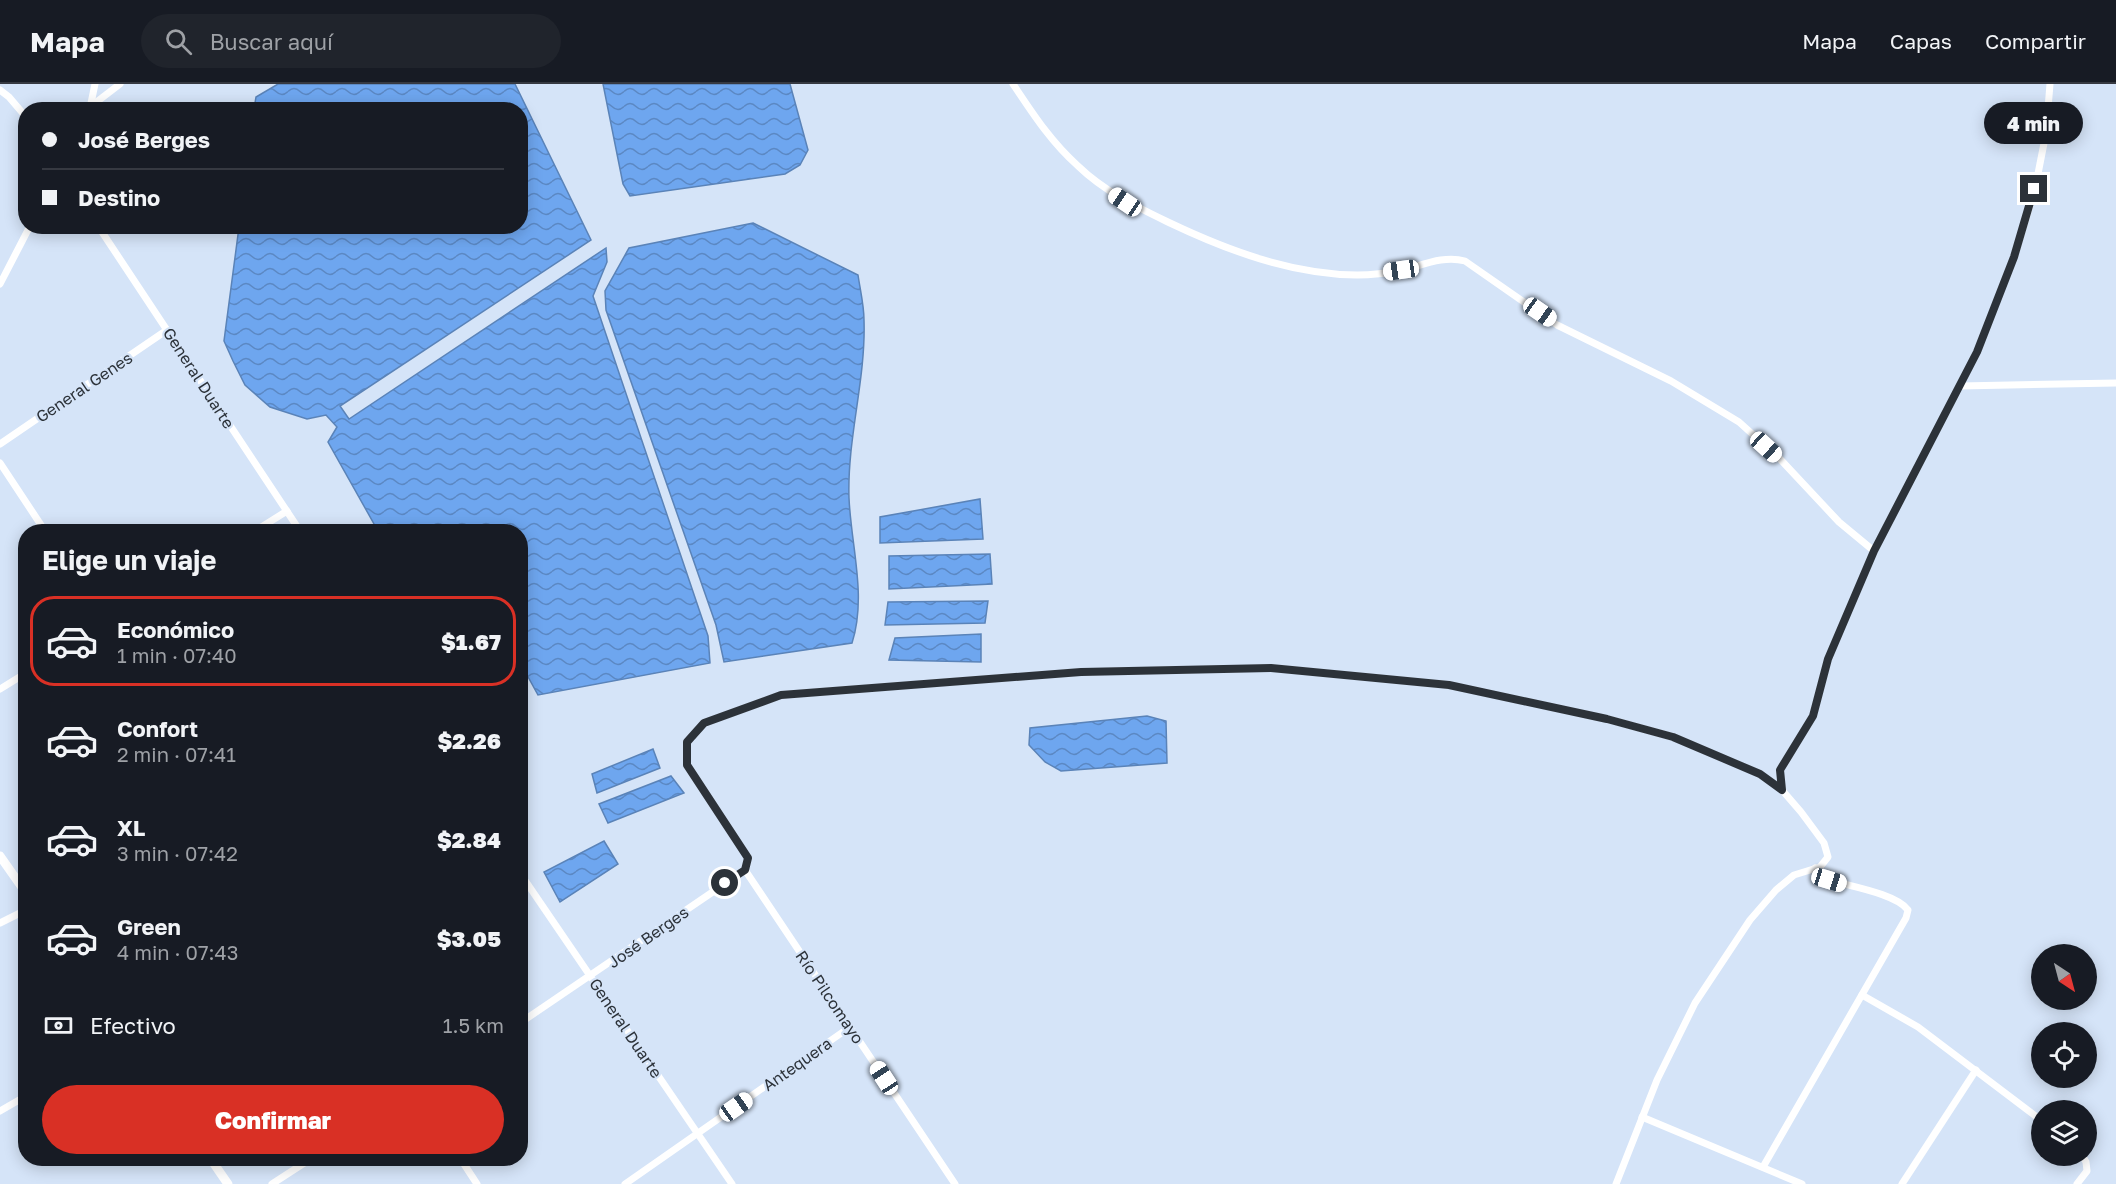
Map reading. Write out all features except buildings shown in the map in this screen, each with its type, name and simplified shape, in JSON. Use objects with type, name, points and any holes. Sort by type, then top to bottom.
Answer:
[{"type":"street","points":[[91,102],[94,84]]},
{"type":"street","points":[[98,102],[120,84]]},
{"type":"street","points":[[1013,84],[1041,127],[1057,146],[1097,183],[1125,202],[1214,244],[1297,270],[1343,275],[1366,275],[1401,270],[1448,259],[1465,261],[1557,324],[1671,381],[1739,422],[1779,459],[1839,522],[1874,551]]},
{"type":"street","points":[[1782,790],[1780,770],[1813,716],[1828,659],[1874,551],[1977,352],[2018,245],[2046,133],[2050,84]]},
{"type":"street","points":[[0,90],[18,108]]},
{"type":"street","points":[[0,284],[26,234]]},
{"type":"street","name":"General Duarte","points":[[103,234],[295,524]]},
{"type":"street","name":"General Genes","points":[[0,444],[167,330]]},
{"type":"street","points":[[1960,386],[2116,383]]},
{"type":"street","points":[[0,463],[40,524]]},
{"type":"street","points":[[266,524],[287,511]]},
{"type":"street","name":"Río Pilcomayo","points":[[955,1184],[745,870],[748,858],[687,765],[687,742],[704,723],[781,695],[1081,672],[1271,668],[1449,685],[1607,719],[1673,737],[1760,774],[1782,790],[1824,843],[1828,857],[1820,867],[1815,868]]},
{"type":"street","points":[[0,689],[18,678]]},
{"type":"street","points":[[0,856],[18,882]]},
{"type":"street","points":[[1616,1184],[1657,1080],[1695,1003],[1750,920],[1776,890],[1794,875],[1815,868],[1821,876],[1829,880],[1894,900],[1905,905],[1908,910],[1906,918],[1763,1167]]},
{"type":"street","name":"José Berges","points":[[528,1018],[745,870]]},
{"type":"street","name":"General Duarte","points":[[528,885],[732,1184]]},
{"type":"street","points":[[0,923],[18,914]]},
{"type":"street","points":[[1862,995],[1918,1027],[2031,1112]]},
{"type":"street","name":"Antequera","points":[[625,1184],[850,1027]]},
{"type":"street","points":[[1902,1184],[1976,1070]]},
{"type":"street","points":[[0,1111],[18,1101]]},
{"type":"street","points":[[1642,1117],[1802,1184]]},
{"type":"street","points":[[216,1166],[228,1184]]},
{"type":"street","points":[[272,1184],[300,1166]]},
{"type":"street","points":[[465,1166],[477,1184]]},
{"type":"street","points":[[2077,1184],[2087,1172],[2086,1166]]},
{"type":"water","points":[[278,84],[515,84],[524,102],[255,102],[256,97]]},
{"type":"water","points":[[603,84],[790,84],[808,150],[800,165],[785,174],[630,196],[623,184]]},
{"type":"water","points":[[528,111],[591,240],[340,406],[349,419],[606,248],[607,262],[593,296],[708,636],[710,663],[538,695],[528,677],[528,524],[374,524],[328,442],[337,427],[326,415],[307,419],[270,407],[245,385],[224,341],[238,234],[528,234]]},
{"type":"water","points":[[753,223],[858,275],[864,320],[864,342],[851,453],[849,498],[857,571],[858,607],[852,643],[724,662],[716,625],[606,310],[605,291],[629,248]]},
{"type":"water","points":[[980,499],[983,539],[880,543],[880,517]]},
{"type":"water","points":[[990,554],[992,584],[889,589],[889,556]]},
{"type":"water","points":[[988,601],[985,623],[885,625],[888,602]]},
{"type":"water","points":[[981,634],[981,662],[889,660],[895,638]]},
{"type":"water","points":[[1147,716],[1166,721],[1167,763],[1061,771],[1045,762],[1029,745],[1030,728]]},
{"type":"water","points":[[653,749],[660,768],[597,793],[592,774]]},
{"type":"water","points":[[671,776],[684,793],[608,823],[599,804]]},
{"type":"water","points":[[604,841],[618,864],[560,902],[544,872]]},
{"type":"route","points":[[725,883],[745,870],[748,858],[687,765],[687,742],[704,723],[781,695],[1081,672],[1271,668],[1449,685],[1607,719],[1673,737],[1760,774],[1782,790],[1780,770],[1813,716],[1828,659],[1874,551],[1977,352],[2014,257],[2034,189]]}]
